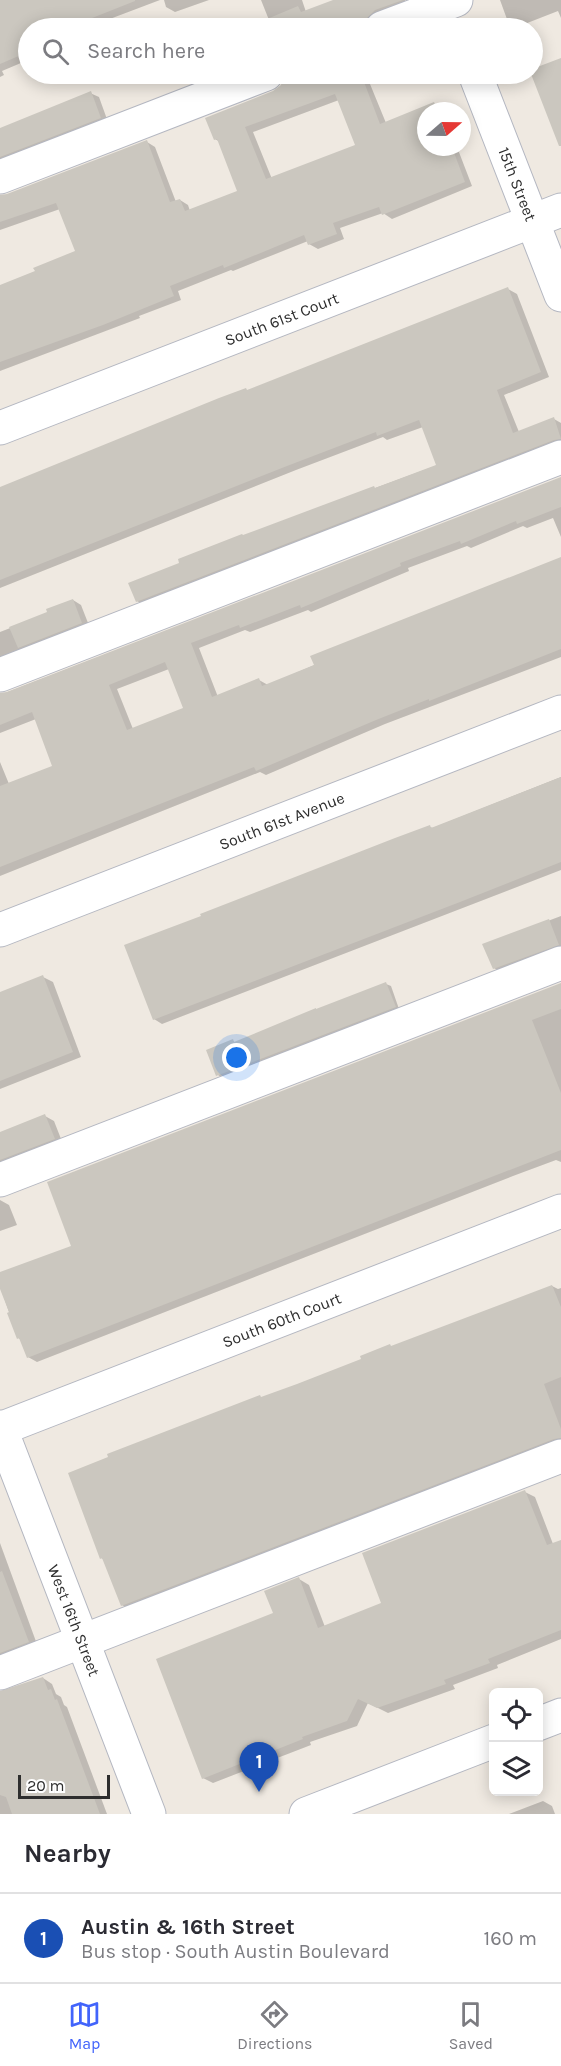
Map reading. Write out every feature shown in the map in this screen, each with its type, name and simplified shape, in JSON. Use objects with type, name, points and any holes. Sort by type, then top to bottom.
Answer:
[{"type":"street","points":[[417,18],[452,8]]},
{"type":"street","points":[[0,177],[240,84]]},
{"type":"street","name":"15th Street","points":[[481,84],[547,216],[561,295]]},
{"type":"street","name":"South 61st Court","points":[[0,428],[547,216]]},
{"type":"street","points":[[0,675],[561,457]]},
{"type":"street","name":"South 61st Avenue","points":[[0,930],[561,712]]},
{"type":"street","points":[[0,1180],[561,963]]},
{"type":"street","name":"South 60th Court","points":[[0,1428],[561,1211]]},
{"type":"street","name":"West 16th Street","points":[[0,1428],[149,1814]]},
{"type":"street","points":[[0,1673],[561,1456]]},
{"type":"street","points":[[543,1722],[561,1715]]},
{"type":"street","points":[[306,1814],[491,1742]]},
{"type":"building","points":[[0,0],[135,0],[92,18],[18,18],[18,56],[0,64]]},
{"type":"building","points":[[333,0],[403,0],[375,10],[367,18],[269,18],[298,6],[301,12]]},
{"type":"building","points":[[561,58],[561,146],[559,146],[535,84],[543,84],[543,65]]},
{"type":"building","points":[[281,84],[365,84],[380,124],[417,109],[417,156],[455,156],[465,182],[382,215],[379,207],[333,223],[337,234],[308,245],[304,235],[224,268],[223,265],[170,286],[174,296],[103,325],[0,362],[0,285],[35,271],[33,268],[75,251],[56,203],[0,222],[0,195],[147,140],[170,202],[180,199],[185,211],[237,191],[217,139],[214,140],[205,118],[273,91]],"holes":[[[335,94],[355,145],[266,179],[245,127]]]},
{"type":"building","points":[[91,91],[101,118],[0,157],[0,128]]},
{"type":"building","points":[[508,287],[541,372],[497,390],[513,433],[554,417],[561,439],[136,602],[128,583],[179,563],[178,559],[436,465],[419,420],[377,436],[376,432],[0,580],[0,487],[219,398],[246,388],[247,390]]},
{"type":"building","points":[[561,477],[561,507],[517,524],[516,521],[461,544],[460,541],[400,563],[401,566],[301,608],[300,605],[240,628],[239,625],[191,643],[212,697],[259,678],[262,686],[314,665],[310,656],[561,557],[561,649],[376,720],[256,771],[254,767],[0,867],[0,786],[52,766],[32,712],[0,725],[0,693]],"holes":[[[165,662],[183,708],[127,730],[109,685]]]},
{"type":"building","points":[[73,599],[82,623],[18,648],[9,627]]},
{"type":"building","points":[[561,777],[561,862],[153,1020],[124,945],[395,838],[430,825],[431,828]]},
{"type":"building","points":[[549,919],[559,945],[493,969],[482,944]]},
{"type":"building","points":[[43,975],[73,1052],[0,1081],[0,992]]},
{"type":"building","points":[[386,982],[396,1007],[216,1076],[206,1050],[233,1039],[234,1042]]},
{"type":"building","points":[[561,983],[561,1009],[532,1020],[561,1093],[561,1150],[27,1358],[7,1313],[9,1312],[0,1289],[0,1272],[71,1246],[47,1182]]},
{"type":"building","points":[[45,1114],[55,1139],[0,1160],[0,1132]]},
{"type":"building","points":[[552,1285],[561,1307],[561,1377],[544,1384],[561,1429],[561,1438],[121,1606],[102,1558],[100,1559],[68,1473],[108,1457],[107,1454],[361,1359],[360,1356],[390,1344],[391,1346]]},
{"type":"building","points":[[525,1490],[547,1545],[561,1540],[561,1630],[488,1659],[490,1663],[444,1680],[446,1684],[377,1708],[358,1699],[347,1721],[302,1737],[303,1739],[202,1779],[156,1659],[273,1613],[264,1591],[299,1577],[318,1628],[381,1603],[362,1553]]},
{"type":"building","points":[[2,1571],[29,1642],[0,1653],[0,1572]]},
{"type":"building","points":[[43,1677],[48,1690],[51,1689],[55,1700],[57,1699],[100,1814],[12,1814],[6,1797],[0,1795],[0,1691]]},
{"type":"place","name":"Austin & 16th Street","points":[[259,1792]]}]
